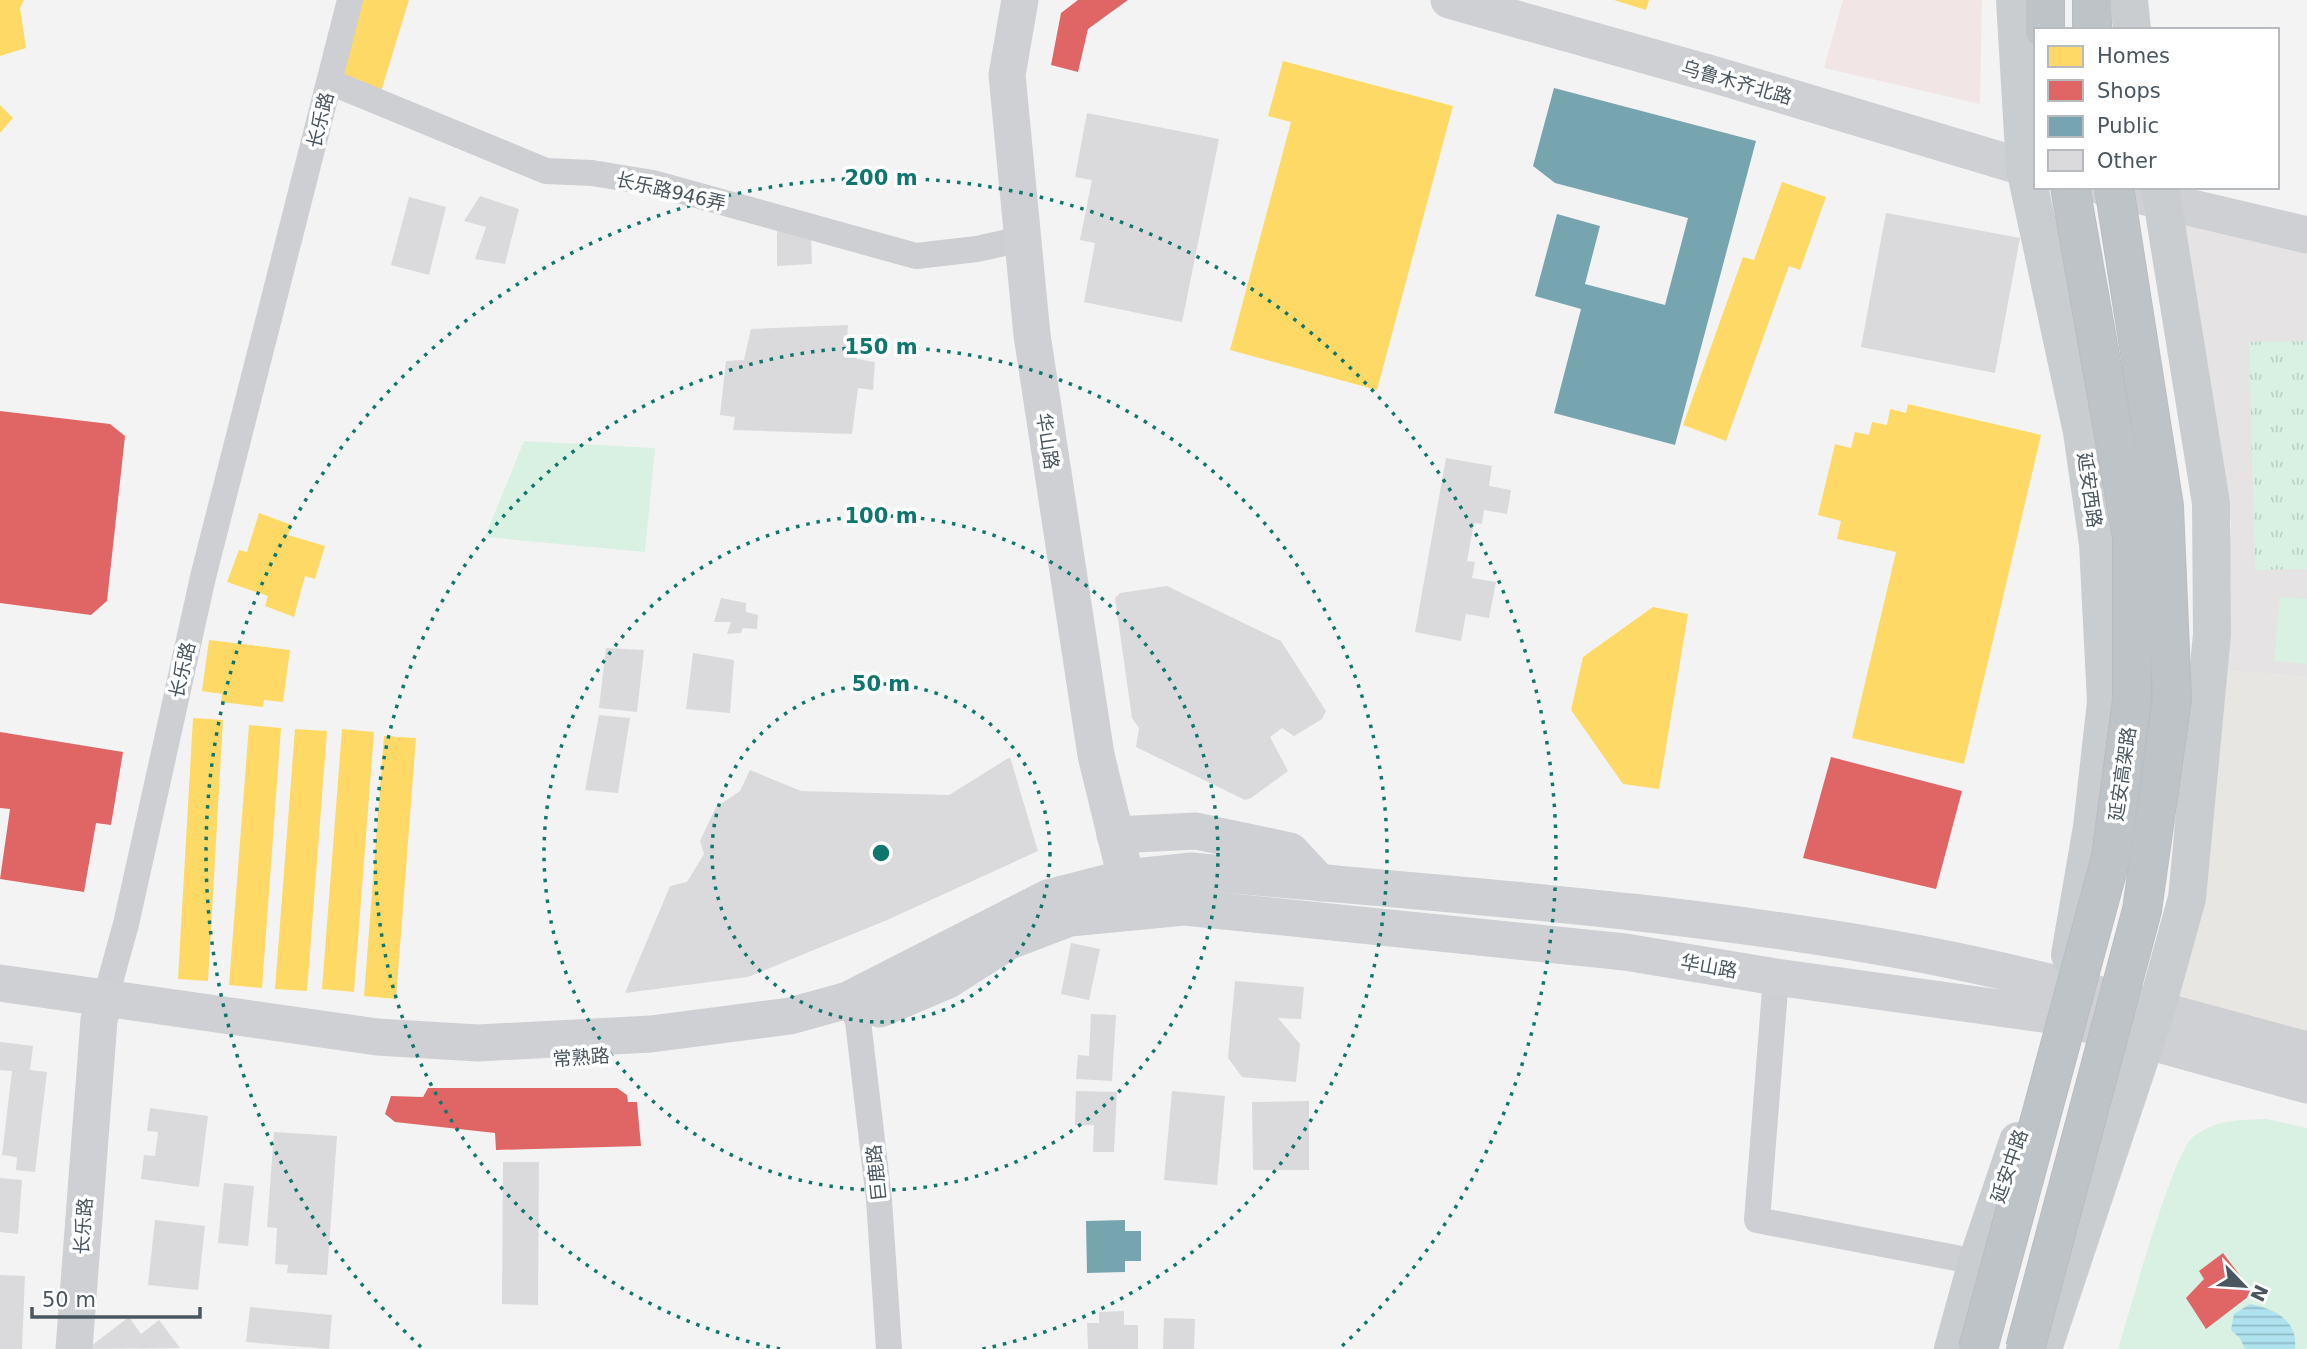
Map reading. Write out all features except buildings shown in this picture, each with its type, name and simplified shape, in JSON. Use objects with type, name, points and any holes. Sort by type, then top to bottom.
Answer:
[{"type":"highway","points":[[2045,0],[2045,28]]},
{"type":"highway","points":[[2092,0],[2092,28]]},
{"type":"highway","name":"延安高架路","points":[[1978,1349],[2111,857],[2132,700],[2132,537],[2070,189]]},
{"type":"highway","name":"延安高架路","points":[[2025,1349],[2142,910],[2172,699],[2164,506],[2113,189]]},
{"type":"main road","name":"华山路","points":[[1020,0],[1007,75],[1032,335],[1096,755],[1126,878],[1139,912],[1184,906],[1625,952],[1776,978],[2061,1000]]},
{"type":"main road","name":"乌鲁木齐北路","points":[[1449,0],[1719,76],[2030,170]]},
{"type":"main road","name":"延安西路","points":[[2015,0],[2030,170],[2082,432],[2098,544],[2106,702],[2092,827],[2061,1000]]},
{"type":"main road","points":[[2129,0],[2132,28]]},
{"type":"main road","points":[[2117,189],[2162,195],[2307,235]]},
{"type":"main road","points":[[2043,1349],[2151,1025],[2187,898],[2212,634],[2211,503],[2162,195]]},
{"type":"main road","points":[[1115,835],[1196,831],[1290,851],[1320,883]]},
{"type":"main road","name":"常熟路","points":[[764,1020],[771,1007],[845,982],[1038,886],[1101,868],[1126,878]]},
{"type":"main road","name":"华山路","points":[[1126,878],[1191,871],[1630,910],[1924,954],[2061,1000],[2151,1025],[2307,1085]]},
{"type":"main road","name":"常熟路","points":[[0,1004],[102,1010],[356,1035],[478,1043],[650,1034],[853,1010],[1048,898],[1126,878]]},
{"type":"main road","name":"常熟路","points":[[0,983],[102,1010],[374,1059],[524,1061],[652,1052],[749,1040],[948,980],[1021,936],[1070,918],[1139,912]]},
{"type":"main road","name":"延安中路","points":[[1953,1349],[1977,1262],[2061,1000]]},
{"type":"main road","name":"长乐路","points":[[74,1349],[102,1010]]},
{"type":"main road","name":"华山路","points":[[2151,1025],[2307,1050]]},
{"type":"street","name":"长乐路","points":[[102,1010],[126,924],[203,577],[350,0]]},
{"type":"street","name":"长乐路946弄","points":[[330,82],[545,171],[592,173],[653,183],[916,256],[1022,239]]},
{"type":"street","points":[[1776,978],[1757,1220],[1977,1262]]},
{"type":"street","name":"巨鹿路","points":[[853,1010],[879,1200],[889,1349]]},
{"type":"shaded area","points":[[1843,0],[1982,0],[1980,104],[1824,68]]},
{"type":"shaded area","points":[[2182,218],[2307,246],[2307,677],[2220,670],[2231,523]]},
{"type":"shaded area","points":[[2220,670],[2307,677],[2307,1039],[2169,1002]]},
{"type":"green space","points":[[2307,341],[2307,569],[2255,570],[2249,342]]},
{"type":"green space","points":[[524,441],[655,448],[645,552],[485,537]]},
{"type":"green space","points":[[2280,597],[2307,599],[2307,664],[2274,661]]},
{"type":"green space","points":[[2267,1119],[2307,1128],[2307,1349],[2118,1349],[2164,1201],[2185,1148],[2194,1136],[2212,1126]]},
{"type":"water","points":[[2250,1304],[2268,1309],[2289,1323],[2293,1330],[2295,1349],[2245,1349],[2240,1338],[2231,1330],[2234,1314]]}]
